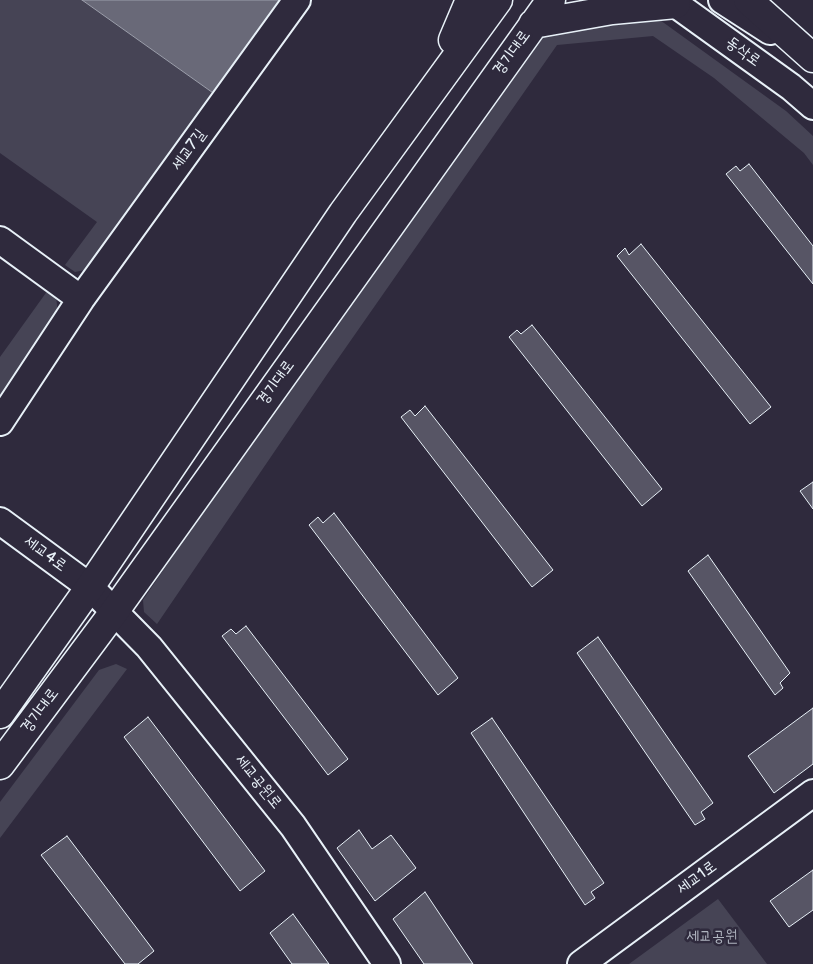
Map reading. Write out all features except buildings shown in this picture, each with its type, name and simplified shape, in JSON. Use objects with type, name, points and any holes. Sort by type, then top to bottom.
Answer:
[{"type":"main road","points":[[429,92],[470,0]]},
{"type":"main road","name":"경기대로","points":[[0,714],[90,587],[343,213],[429,92],[498,0]]},
{"type":"main road","name":"경기대로","points":[[0,765],[114,612],[551,0]]},
{"type":"main road","points":[[748,0],[813,58]]},
{"type":"main road","points":[[533,24],[612,10],[673,2]]},
{"type":"street","name":"세교7길","points":[[0,422],[81,299],[297,0]]},
{"type":"street","name":"동삭로","points":[[722,0],[813,58]]},
{"type":"street","name":"동삭로","points":[[673,2],[791,87],[813,106]]},
{"type":"street","points":[[0,240],[81,299]]},
{"type":"street","name":"세교4로","points":[[0,521],[90,587],[114,612]]},
{"type":"street","name":"세교공원로","points":[[114,612],[149,647],[293,826],[387,964]]},
{"type":"street","name":"세교1로","points":[[581,964],[813,793]]},
{"type":"street","name":"세교1로","points":[[602,964],[813,808]]},
{"type":"green space","points":[[0,0],[82,0],[216,95],[90,269],[75,272],[65,265],[97,222],[0,153]]},
{"type":"green space","points":[[653,15],[786,111],[813,136],[813,165],[804,153],[714,78],[653,36],[557,45],[328,373],[157,624],[144,612],[143,600],[331,323],[543,31]]},
{"type":"green space","points":[[48,290],[56,296],[58,315],[0,398],[0,357]]},
{"type":"green space","points":[[116,664],[127,669],[0,838],[0,802],[99,670]]},
{"type":"green space","name":"세교공원","points":[[718,899],[767,964],[629,964]]},
{"type":"water","points":[[82,0],[284,0],[216,95]]}]
